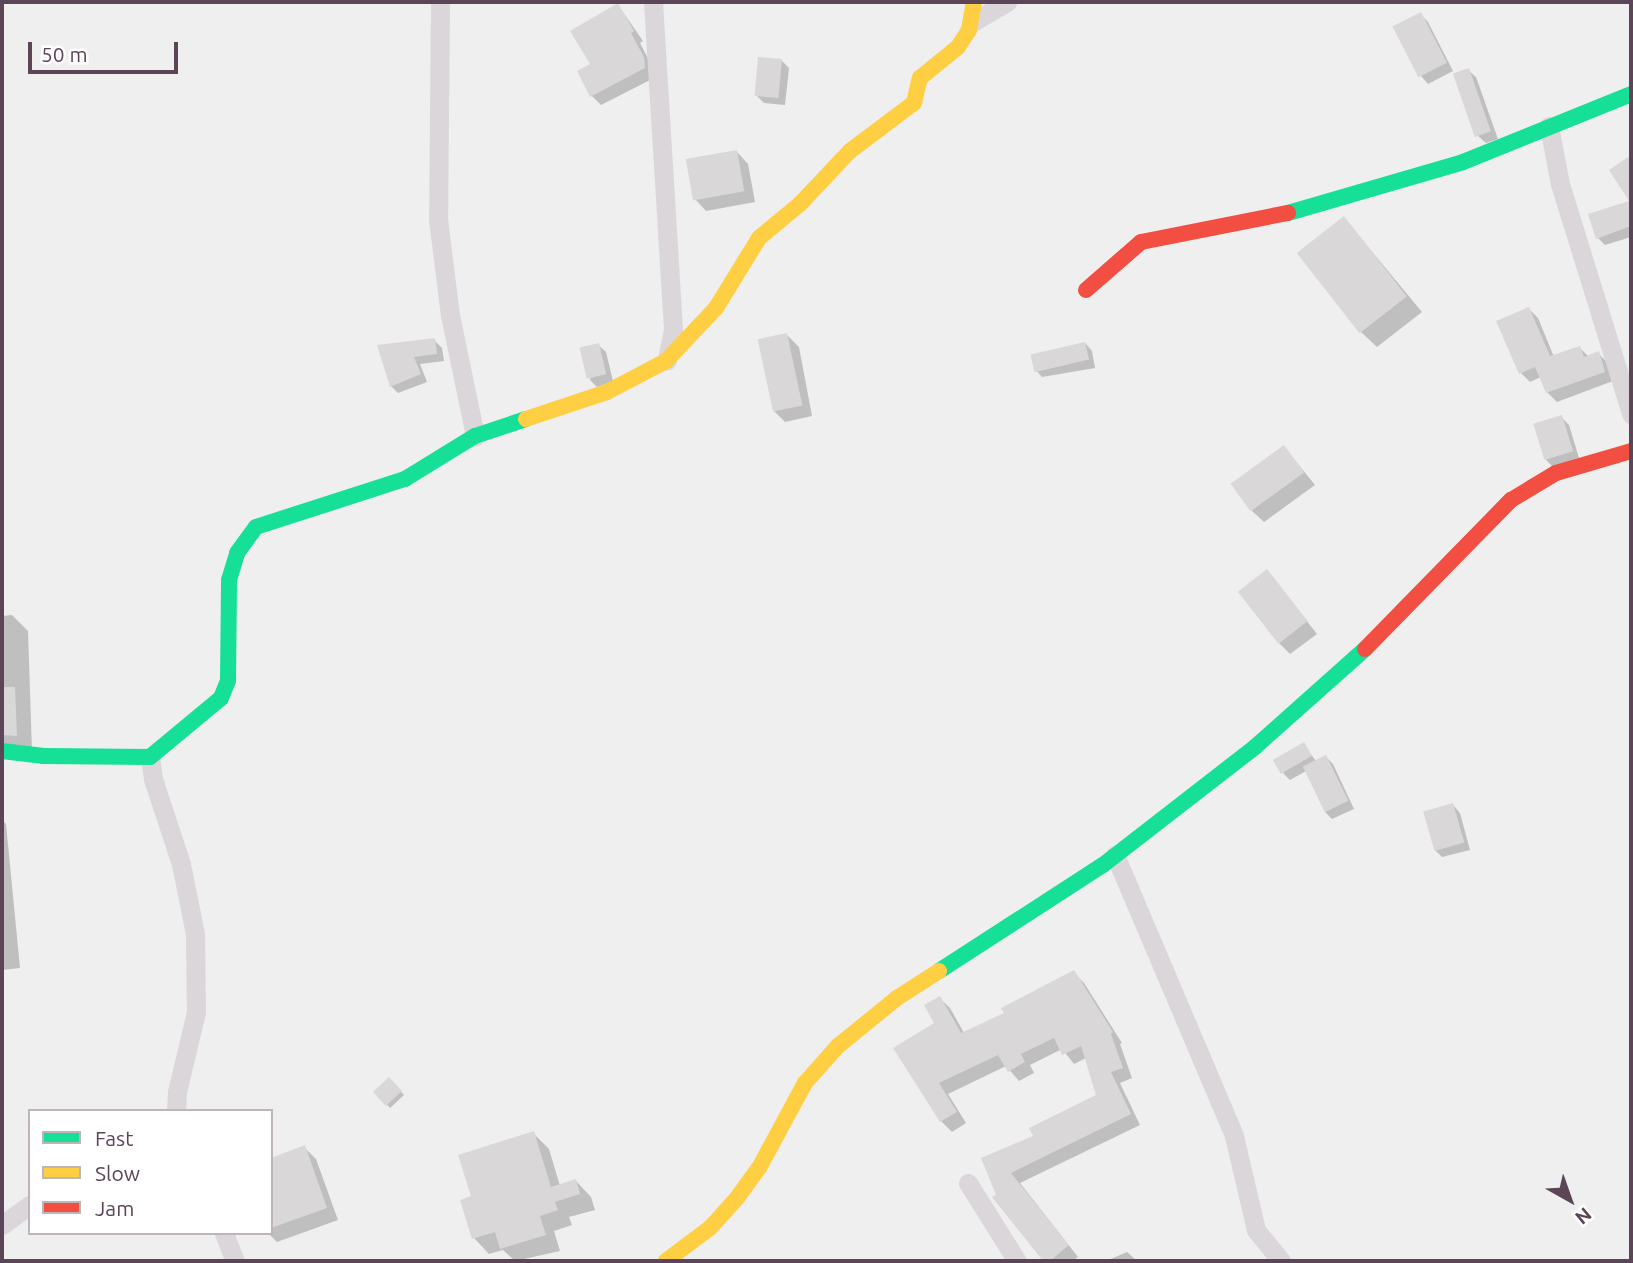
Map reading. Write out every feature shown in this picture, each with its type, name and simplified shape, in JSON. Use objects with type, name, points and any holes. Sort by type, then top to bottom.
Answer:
[{"type":"street","points":[[440,2],[438,219],[450,314],[475,436]]},
{"type":"street","points":[[653,2],[673,329],[666,361]]},
{"type":"street","points":[[2,751],[44,756],[150,757],[221,698],[228,681],[229,580],[237,552],[256,527],[405,479],[475,436],[607,392],[666,361],[716,308],[759,238],[800,204],[850,151],[914,103],[920,78],[958,47],[971,23],[974,2]]},
{"type":"street","points":[[971,23],[1007,2]]},
{"type":"street","points":[[1086,290],[1141,242],[1294,212],[1463,162],[1631,94]]},
{"type":"street","points":[[1549,126],[1560,184],[1631,414]]},
{"type":"street","points":[[666,1261],[710,1228],[737,1198],[759,1168],[805,1083],[838,1046],[897,998],[1115,855],[1320,693],[1511,500],[1556,473],[1631,451]]},
{"type":"street","points":[[150,757],[153,779],[181,863],[195,934],[195,1012],[177,1092],[176,1109]]},
{"type":"street","points":[[1115,855],[1234,1136],[1255,1230],[1281,1261]]},
{"type":"street","points":[[968,1183],[1017,1261]]},
{"type":"street","points":[[2,1225],[28,1206]]},
{"type":"street","points":[[225,1235],[235,1261]]},
{"type":"building","points":[[618,3],[634,31],[631,33],[644,57],[645,68],[590,97],[577,71],[590,64],[570,31]]},
{"type":"building","points":[[1421,12],[1447,63],[1418,77],[1392,27]]},
{"type":"building","points":[[758,57],[782,59],[779,98],[755,96]]},
{"type":"building","points":[[1469,68],[1491,131],[1475,137],[1453,74]]},
{"type":"building","points":[[737,150],[744,191],[693,200],[686,159]]},
{"type":"building","points":[[1631,155],[1631,226],[1596,239],[1588,214],[1629,201],[1609,170]]},
{"type":"building","points":[[1344,216],[1407,296],[1360,333],[1297,253]]},
{"type":"building","points":[[1529,307],[1550,356],[1580,346],[1584,357],[1599,351],[1605,372],[1546,393],[1535,367],[1519,374],[1496,321]]},
{"type":"building","points":[[787,333],[802,405],[773,412],[758,339]]},
{"type":"building","points":[[435,338],[437,354],[414,357],[421,374],[390,387],[377,345]]},
{"type":"building","points":[[1085,342],[1089,360],[1034,372],[1030,355]]},
{"type":"building","points":[[599,343],[606,374],[587,379],[580,347]]},
{"type":"building","points":[[1562,415],[1573,451],[1544,460],[1533,424]]},
{"type":"building","points":[[1284,445],[1304,473],[1251,511],[1231,484]]},
{"type":"building","points":[[1267,569],[1308,621],[1278,644],[1238,592]]},
{"type":"building","points":[[2,687],[15,687],[17,736],[2,735]]},
{"type":"building","points":[[1304,742],[1312,756],[1281,774],[1273,760]]},
{"type":"building","points":[[1326,755],[1348,801],[1325,812],[1303,766]]},
{"type":"building","points":[[1453,803],[1464,842],[1435,851],[1423,812]]},
{"type":"building","points":[[1074,970],[1113,1032],[1111,1034],[1123,1068],[1111,1072],[1131,1114],[1011,1173],[1069,1245],[1050,1261],[1043,1261],[992,1197],[996,1195],[981,1158],[1033,1136],[1029,1128],[1096,1095],[1081,1046],[1062,1055],[1054,1038],[1021,1054],[1025,1062],[1008,1072],[998,1055],[939,1083],[957,1112],[940,1122],[893,1048],[934,1023],[924,1005],[940,996],[961,1033],[1004,1013],[1001,1008]]},
{"type":"building","points":[[389,1077],[402,1091],[386,1106],[373,1092]]},
{"type":"building","points":[[534,1131],[551,1187],[576,1179],[580,1194],[555,1202],[558,1210],[540,1216],[546,1235],[500,1249],[495,1232],[472,1239],[460,1200],[471,1196],[458,1155]]},
{"type":"building","points":[[305,1145],[327,1208],[273,1227],[273,1157]]},
{"type":"traffic: fast","points":[[1288,213],[1463,162],[1631,94]]},
{"type":"traffic: fast","points":[[2,751],[44,756],[150,757],[221,698],[228,681],[229,580],[237,553],[256,527],[405,479],[475,436],[526,419]]},
{"type":"traffic: fast","points":[[939,971],[1103,865],[1255,747],[1365,649]]},
{"type":"traffic: slow","points":[[526,419],[607,392],[666,361],[716,308],[759,238],[800,204],[850,151],[914,103],[920,78],[958,47],[969,30],[974,2]]},
{"type":"traffic: slow","points":[[666,1261],[710,1228],[737,1198],[759,1168],[805,1083],[838,1046],[897,998],[939,971]]},
{"type":"traffic: jam","points":[[1086,290],[1141,242],[1288,213]]},
{"type":"traffic: jam","points":[[1365,649],[1511,500],[1556,473],[1631,451]]}]
